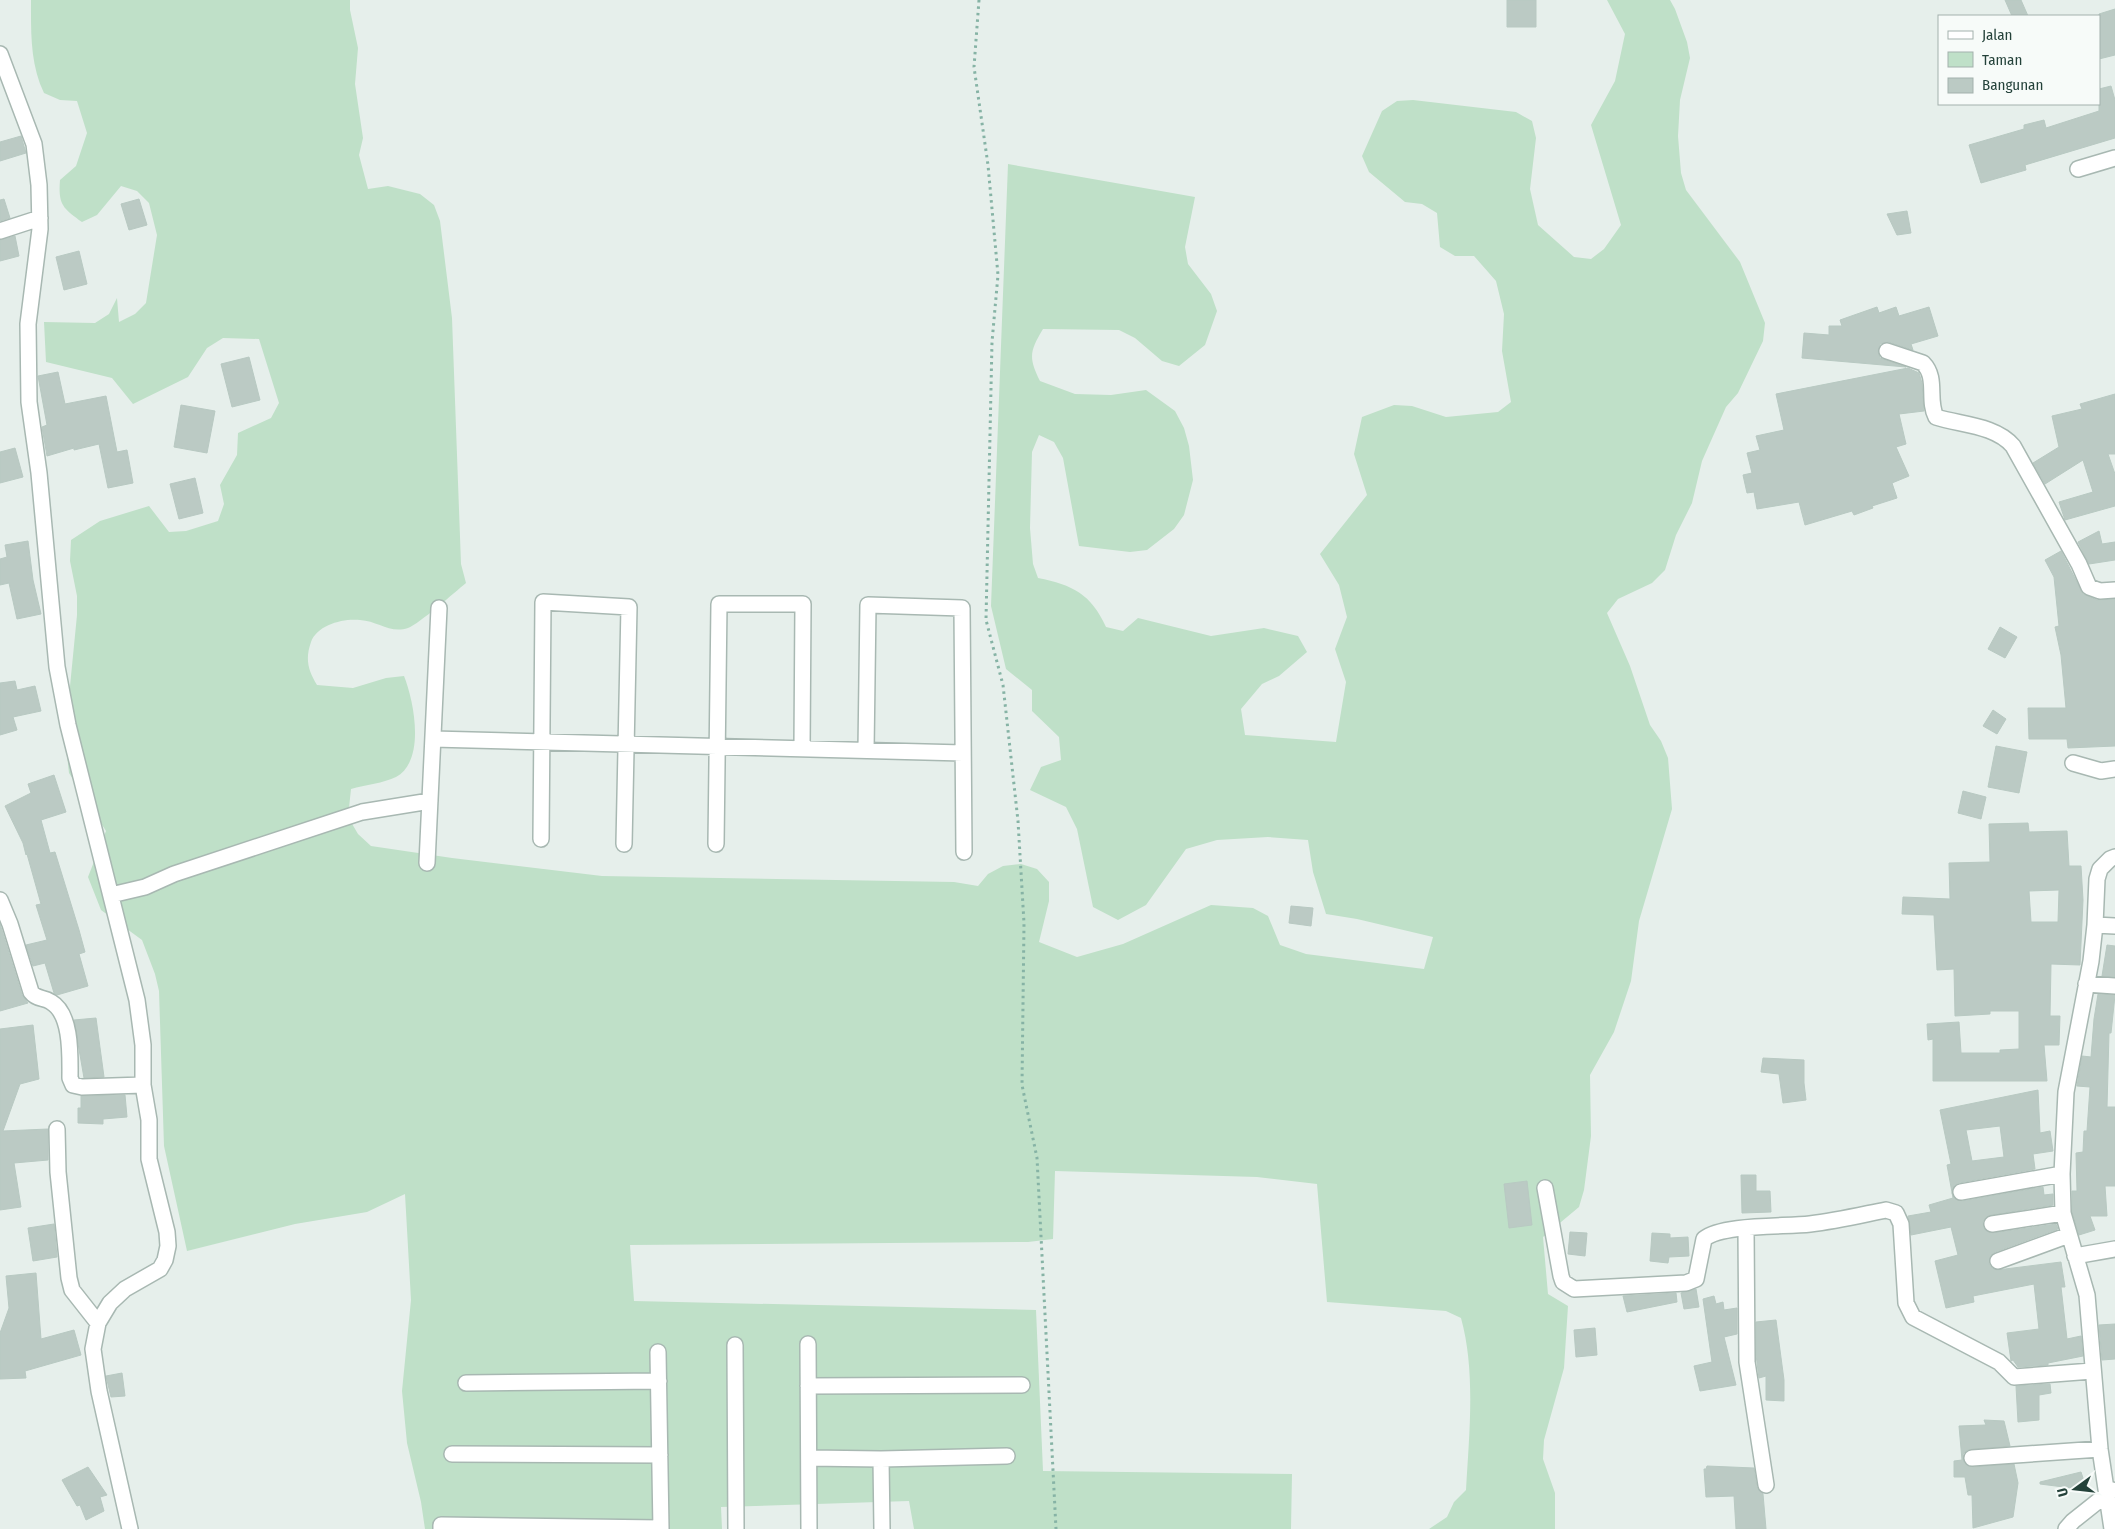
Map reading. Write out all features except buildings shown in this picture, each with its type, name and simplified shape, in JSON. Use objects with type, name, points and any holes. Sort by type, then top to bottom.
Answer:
[{"type":"street","points":[[0,54],[34,144],[39,185],[40,218],[28,324],[29,402],[39,473],[57,667],[68,725],[137,1000],[143,1044],[143,1085],[149,1120],[149,1159],[166,1232],[167,1253],[160,1269],[124,1288],[110,1303],[98,1324],[93,1350],[99,1391],[130,1529]]},
{"type":"street","points":[[2078,169],[2115,158]]},
{"type":"street","points":[[0,231],[40,218]]},
{"type":"street","points":[[1886,351],[1923,363],[1926,366],[1932,380],[1933,411],[1936,417],[1994,432],[2005,437],[2013,446],[2079,564],[2089,586],[2100,591],[2115,590]]},
{"type":"street","points":[[541,839],[543,602],[629,607],[624,844]]},
{"type":"street","points":[[716,844],[719,604],[803,604],[802,748]]},
{"type":"street","points":[[866,750],[868,605],[962,608],[964,852]]},
{"type":"street","points":[[427,863],[439,608]]},
{"type":"street","points":[[433,739],[963,752]]},
{"type":"street","points":[[2073,763],[2101,771],[2115,769]]},
{"type":"street","points":[[111,895],[145,887],[174,874],[362,812],[430,800]]},
{"type":"street","points":[[2112,1529],[2110,1491],[2100,1448],[2086,1295],[2063,1213],[2062,1174],[2066,1092],[2095,925],[2097,879],[2100,869],[2110,859],[2115,857]]},
{"type":"street","points":[[0,900],[10,924],[31,992],[34,997],[51,1001],[66,1019],[70,1078],[74,1085],[82,1088],[143,1085]]},
{"type":"street","points":[[2095,925],[2115,926]]},
{"type":"street","points":[[2086,984],[2115,986]]},
{"type":"street","points":[[57,1129],[58,1172],[68,1278],[72,1290],[98,1324]]},
{"type":"street","points":[[1961,1192],[2062,1174]]},
{"type":"street","points":[[1545,1188],[1560,1276],[1563,1282],[1574,1289],[1692,1282],[1696,1279],[1704,1239],[1718,1232],[1813,1224],[1886,1210],[1892,1211],[1896,1213],[1901,1224],[1906,1303],[1913,1317],[1999,1362],[2014,1377],[2092,1371]]},
{"type":"street","points":[[1992,1224],[2063,1213]]},
{"type":"street","points":[[1746,1229],[1747,1362],[1766,1485]]},
{"type":"street","points":[[1998,1261],[2069,1235]]},
{"type":"street","points":[[2075,1256],[2115,1250]]},
{"type":"street","points":[[735,1344],[736,1529]]},
{"type":"street","points":[[808,1344],[809,1529]]},
{"type":"street","points":[[441,1529],[441,1525],[661,1529],[658,1352]]},
{"type":"street","points":[[466,1383],[659,1382]]},
{"type":"street","points":[[808,1386],[1022,1385]]},
{"type":"street","points":[[1972,1458],[2100,1448]]},
{"type":"street","points":[[452,1454],[660,1455]]},
{"type":"street","points":[[809,1458],[881,1459],[1007,1456]]},
{"type":"street","points":[[881,1459],[882,1529]]},
{"type":"street","points":[[2066,1529],[2110,1491]]},
{"type":"path","points":[[979,0],[974,68],[988,165],[998,275],[992,342],[986,620],[1003,685],[1018,821],[1024,923],[1022,1084],[1037,1158],[1056,1529]]},
{"type":"green space","points":[[31,0],[350,0],[350,10],[358,48],[355,84],[363,138],[359,155],[368,189],[388,186],[420,194],[434,205],[440,221],[452,318],[461,564],[466,583],[408,628],[395,629],[360,620],[346,620],[331,624],[314,636],[308,654],[311,674],[317,685],[353,688],[386,678],[404,676],[408,687],[415,730],[411,758],[405,769],[391,779],[351,789],[348,817],[358,834],[371,846],[602,876],[954,882],[978,886],[988,874],[1003,866],[1021,864],[1037,869],[1049,882],[1049,901],[1039,942],[1077,957],[1123,944],[1211,905],[1253,908],[1268,916],[1280,945],[1306,954],[1424,969],[1433,937],[1357,919],[1326,914],[1313,872],[1308,840],[1268,837],[1217,840],[1186,849],[1146,905],[1118,920],[1093,907],[1077,829],[1066,807],[1030,790],[1041,767],[1061,760],[1059,737],[1032,711],[1032,690],[1006,669],[991,606],[1008,164],[1195,197],[1185,247],[1188,264],[1211,294],[1217,311],[1205,345],[1179,366],[1162,361],[1135,338],[1119,330],[1043,329],[1035,343],[1032,354],[1032,360],[1040,381],[1075,394],[1111,395],[1146,390],[1175,411],[1184,428],[1189,446],[1193,480],[1184,515],[1174,529],[1147,550],[1130,552],[1079,546],[1063,458],[1054,442],[1039,435],[1032,452],[1030,528],[1033,564],[1038,578],[1061,584],[1080,593],[1094,606],[1106,627],[1123,631],[1138,618],[1211,636],[1264,628],[1298,636],[1307,652],[1279,676],[1262,684],[1241,709],[1245,735],[1336,742],[1346,682],[1335,649],[1347,617],[1339,585],[1320,554],[1367,495],[1354,454],[1362,417],[1394,405],[1412,406],[1446,417],[1498,412],[1511,402],[1502,351],[1504,314],[1496,281],[1474,256],[1455,256],[1440,247],[1437,213],[1422,204],[1405,202],[1369,172],[1362,156],[1382,111],[1397,101],[1413,100],[1516,112],[1532,121],[1536,138],[1530,189],[1538,225],[1574,257],[1591,259],[1604,249],[1621,225],[1591,125],[1615,81],[1625,34],[1607,0],[1670,0],[1687,42],[1690,58],[1680,100],[1678,136],[1681,173],[1686,190],[1740,262],[1765,323],[1763,341],[1738,393],[1726,407],[1702,461],[1692,503],[1676,535],[1665,570],[1652,583],[1618,599],[1607,613],[1630,666],[1650,725],[1661,741],[1668,758],[1672,809],[1639,921],[1631,981],[1614,1032],[1590,1075],[1591,1136],[1584,1190],[1579,1207],[1543,1237],[1548,1294],[1568,1306],[1564,1368],[1544,1440],[1543,1459],[1555,1493],[1555,1529],[1429,1529],[1447,1517],[1454,1502],[1466,1490],[1470,1426],[1470,1382],[1469,1360],[1461,1318],[1446,1311],[1327,1302],[1317,1184],[1257,1177],[1055,1171],[1053,1239],[1028,1242],[630,1245],[634,1301],[1036,1310],[1043,1471],[1292,1474],[1291,1529],[914,1529],[909,1501],[721,1507],[722,1529],[425,1529],[421,1502],[407,1443],[402,1391],[411,1300],[405,1194],[367,1212],[295,1224],[187,1251],[164,1146],[159,991],[155,974],[142,940],[101,910],[88,877],[106,831],[69,773],[65,737],[77,615],[77,596],[70,561],[71,540],[100,521],[149,506],[169,532],[186,531],[218,521],[224,504],[220,485],[237,455],[238,433],[271,418],[279,403],[259,339],[223,338],[207,348],[188,377],[133,404],[112,378],[46,362],[44,322],[95,323],[109,314],[117,298],[119,322],[135,314],[146,303],[157,235],[149,203],[137,191],[121,186],[97,215],[82,222],[63,205],[60,195],[60,180],[76,166],[87,133],[77,101],[60,100],[44,93],[39,82],[31,36]]}]
